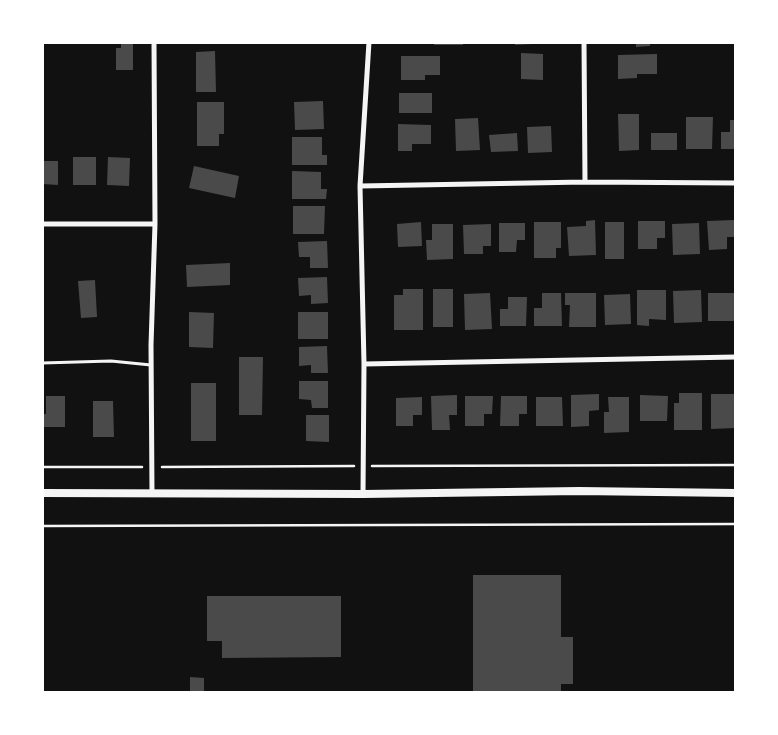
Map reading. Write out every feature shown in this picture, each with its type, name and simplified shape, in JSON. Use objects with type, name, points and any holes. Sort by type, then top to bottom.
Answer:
[{"type":"street","points":[[152,493],[151,365],[155,224],[154,42]]},
{"type":"street","points":[[363,494],[364,364],[360,186],[368,42]]},
{"type":"street","points":[[584,42],[585,182]]},
{"type":"street","points":[[360,186],[585,182],[736,183]]},
{"type":"street","points":[[42,224],[155,224]]},
{"type":"street","points":[[364,364],[736,357]]},
{"type":"street","points":[[42,493],[363,494],[579,491],[736,493]]},
{"type":"lane","points":[[42,363],[112,361],[151,365]]},
{"type":"path","points":[[381,466],[736,465]]},
{"type":"path","points":[[173,467],[352,466]]},
{"type":"path","points":[[42,467],[135,467]]},
{"type":"path","points":[[42,526],[736,524]]},
{"type":"building","points":[[121,42],[133,42],[133,70],[116,70],[116,48],[121,48]]},
{"type":"building","points":[[434,42],[463,42],[463,45],[434,45]]},
{"type":"building","points":[[515,42],[532,42],[533,44],[515,45]]},
{"type":"building","points":[[636,42],[650,42],[650,46],[636,47]]},
{"type":"building","points":[[215,51],[216,92],[196,92],[196,52]]},
{"type":"building","points":[[521,53],[543,54],[543,80],[521,79]]},
{"type":"building","points":[[657,54],[657,74],[637,74],[637,78],[618,79],[618,55]]},
{"type":"building","points":[[401,56],[440,56],[440,75],[425,75],[425,80],[401,80]]},
{"type":"building","points":[[399,93],[432,93],[432,113],[399,113]]},
{"type":"building","points":[[323,101],[324,129],[295,130],[294,102]]},
{"type":"building","points":[[197,102],[224,102],[224,134],[219,134],[219,146],[197,146]]},
{"type":"building","points":[[618,114],[639,114],[639,150],[619,151]]},
{"type":"building","points":[[686,117],[713,117],[712,149],[686,149]]},
{"type":"building","points":[[478,118],[480,150],[456,151],[455,119]]},
{"type":"building","points":[[730,120],[736,120],[736,149],[721,149],[721,132],[730,132]]},
{"type":"building","points":[[398,124],[431,125],[431,144],[412,144],[412,151],[398,151]]},
{"type":"building","points":[[551,126],[552,152],[528,153],[527,127]]},
{"type":"building","points":[[517,133],[518,151],[491,152],[489,135]]},
{"type":"building","points":[[651,133],[677,133],[677,150],[651,150]]},
{"type":"building","points":[[292,137],[322,137],[322,155],[327,155],[327,165],[292,165]]},
{"type":"building","points":[[73,157],[96,157],[96,185],[73,185]]},
{"type":"building","points":[[108,157],[130,158],[129,186],[107,185]]},
{"type":"building","points":[[42,161],[58,161],[58,185],[42,184]]},
{"type":"building","points":[[194,166],[239,176],[235,198],[189,188]]},
{"type":"building","points":[[292,171],[321,172],[321,189],[327,189],[326,199],[292,199]]},
{"type":"building","points":[[293,206],[325,206],[324,234],[293,234]]},
{"type":"building","points":[[595,220],[596,255],[569,256],[567,227],[586,226],[586,221]]},
{"type":"building","points":[[734,220],[734,237],[727,237],[727,249],[709,250],[707,221]]},
{"type":"building","points":[[638,221],[665,221],[665,238],[657,238],[657,249],[638,249]]},
{"type":"building","points":[[421,222],[422,246],[398,247],[397,224]]},
{"type":"building","points":[[534,222],[561,222],[561,248],[556,248],[556,258],[534,258]]},
{"type":"building","points":[[605,222],[624,222],[624,259],[605,259]]},
{"type":"building","points":[[499,223],[525,223],[525,240],[517,240],[516,252],[499,252]]},
{"type":"building","points":[[699,223],[700,254],[673,255],[672,224]]},
{"type":"building","points":[[432,224],[453,224],[453,259],[427,260],[426,240],[432,240]]},
{"type":"building","points":[[491,224],[491,246],[483,246],[483,254],[464,254],[463,225]]},
{"type":"building","points":[[327,241],[328,268],[310,268],[310,257],[299,257],[298,242]]},
{"type":"building","points":[[230,263],[230,285],[187,287],[186,265]]},
{"type":"building","points":[[327,277],[328,303],[311,304],[311,295],[299,296],[298,278]]},
{"type":"building","points":[[95,280],[97,317],[81,318],[78,281]]},
{"type":"building","points":[[403,289],[423,289],[423,330],[394,330],[394,295],[403,295]]},
{"type":"building","points":[[433,289],[453,289],[453,327],[433,327]]},
{"type":"building","points":[[637,290],[666,290],[666,320],[649,319],[649,326],[637,325]]},
{"type":"building","points":[[701,290],[702,322],[674,323],[673,291]]},
{"type":"building","points":[[490,293],[492,329],[465,330],[464,294]]},
{"type":"building","points":[[542,293],[561,293],[562,326],[534,326],[534,308],[542,308]]},
{"type":"building","points":[[565,293],[596,293],[596,327],[569,327],[570,305],[565,305]]},
{"type":"building","points":[[708,293],[736,293],[736,321],[708,321]]},
{"type":"building","points":[[630,294],[631,324],[605,325],[604,295]]},
{"type":"building","points":[[508,297],[527,297],[526,326],[500,326],[500,309],[508,309]]},
{"type":"building","points":[[189,312],[214,313],[213,348],[189,347]]},
{"type":"building","points":[[298,312],[328,312],[328,339],[298,339]]},
{"type":"building","points":[[327,346],[328,373],[311,373],[311,365],[299,366],[299,347]]},
{"type":"building","points":[[239,357],[263,357],[262,415],[239,415]]},
{"type":"building","points":[[299,381],[328,381],[328,408],[312,408],[311,400],[299,399]]},
{"type":"building","points":[[191,383],[216,383],[216,441],[191,441]]},
{"type":"building","points":[[679,393],[702,393],[702,430],[674,430],[674,403],[679,403]]},
{"type":"building","points":[[599,394],[599,410],[589,411],[589,426],[571,427],[571,395]]},
{"type":"building","points":[[711,394],[736,394],[736,428],[711,429]]},
{"type":"building","points":[[457,395],[457,415],[449,415],[450,430],[432,430],[431,396]]},
{"type":"building","points":[[640,395],[668,396],[667,421],[640,421]]},
{"type":"building","points":[[46,396],[65,396],[65,427],[42,427],[42,414],[46,414]]},
{"type":"building","points":[[465,396],[493,396],[492,414],[484,414],[484,426],[465,426]]},
{"type":"building","points":[[501,396],[527,396],[527,414],[519,414],[519,426],[500,426]]},
{"type":"building","points":[[422,397],[422,415],[413,415],[413,426],[396,426],[396,398]]},
{"type":"building","points":[[536,397],[562,397],[563,426],[536,426]]},
{"type":"building","points":[[608,397],[629,397],[629,432],[604,433],[604,412],[609,412]]},
{"type":"building","points":[[93,401],[113,401],[114,437],[93,437]]},
{"type":"building","points":[[306,415],[329,415],[329,442],[306,441]]},
{"type":"building","points":[[473,575],[561,575],[561,637],[573,637],[573,684],[561,684],[561,692],[473,692]]},
{"type":"building","points":[[207,596],[341,596],[341,657],[222,658],[222,641],[207,641]]},
{"type":"building","points":[[190,677],[204,678],[204,692],[190,692]]}]
